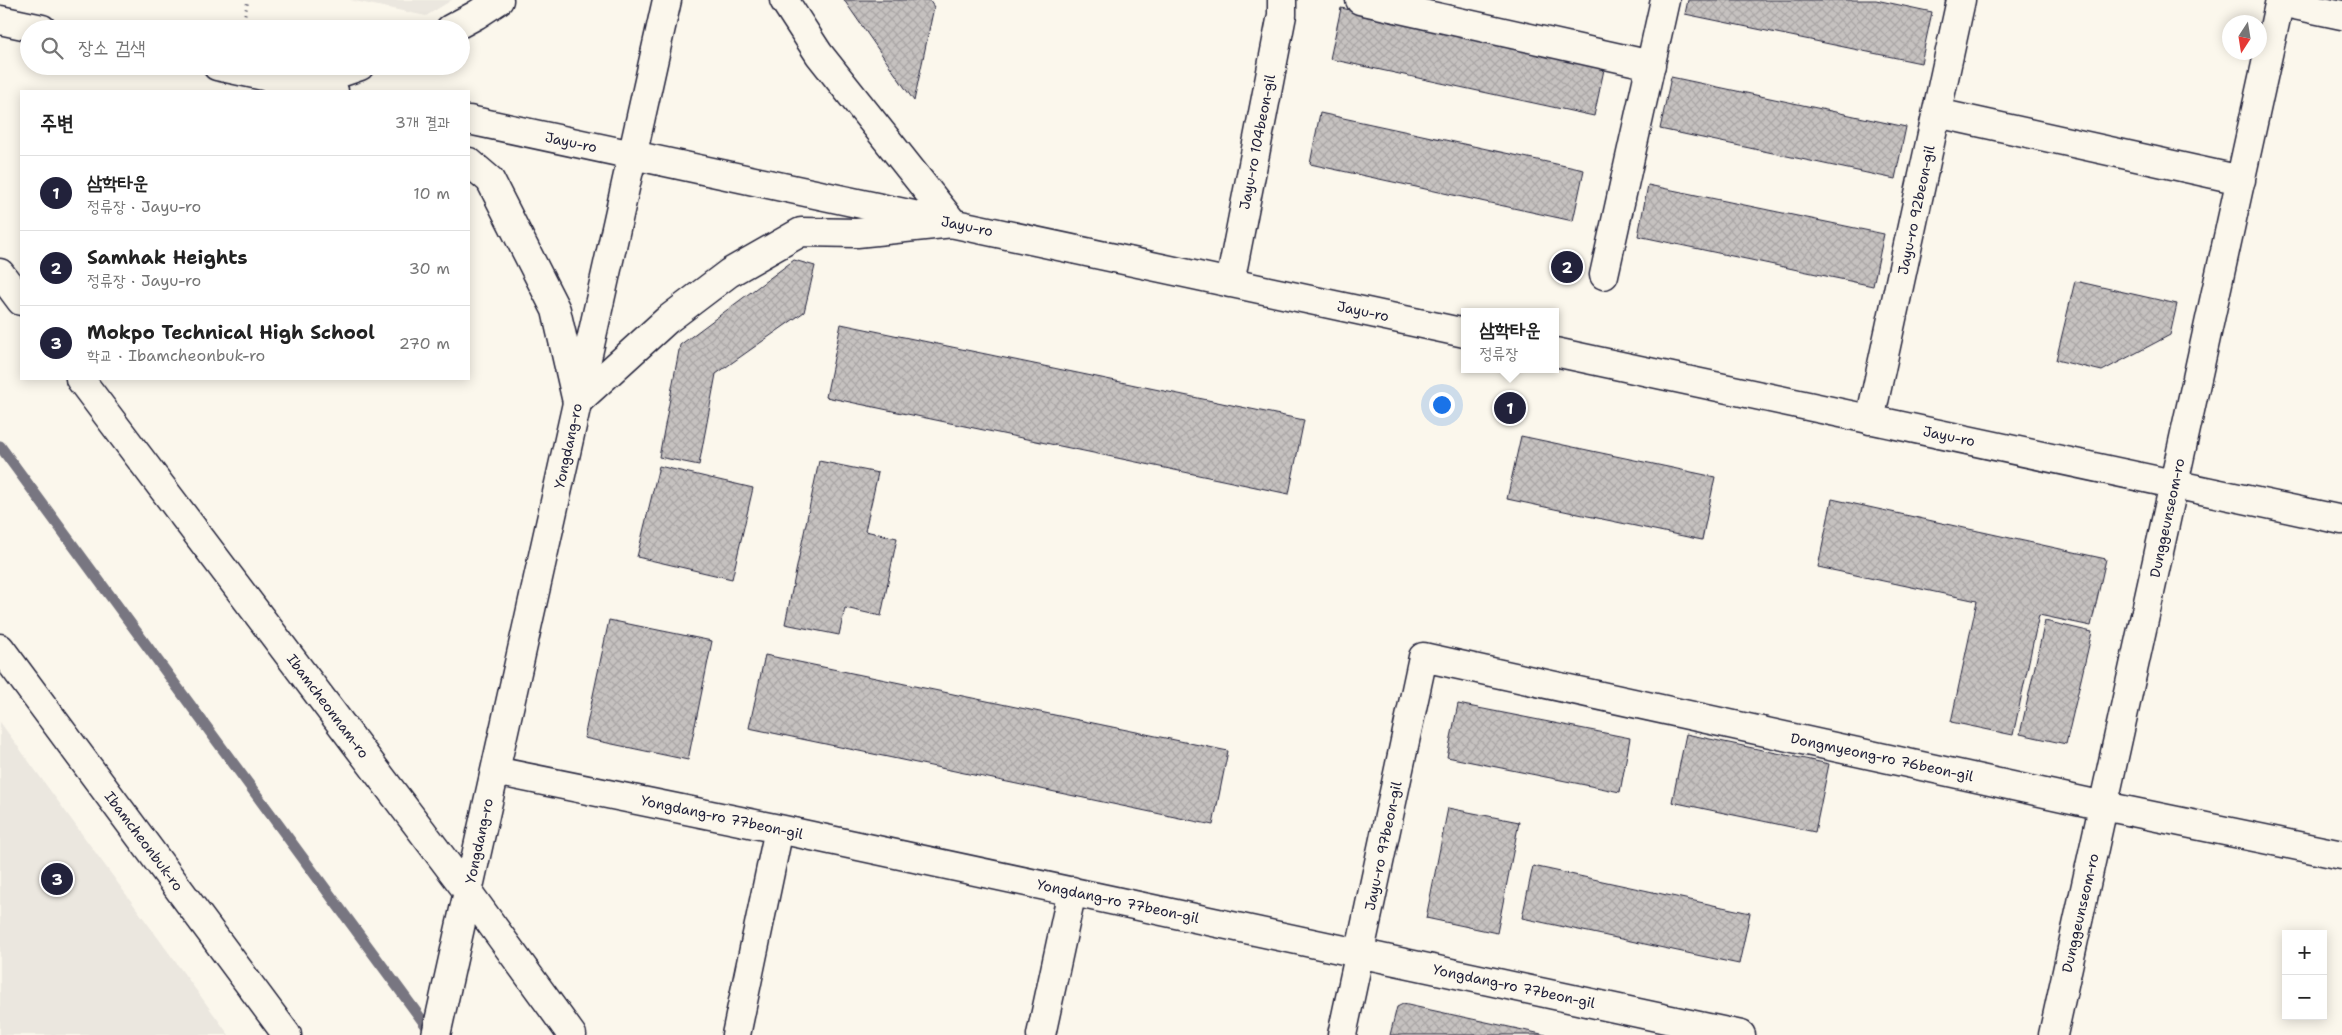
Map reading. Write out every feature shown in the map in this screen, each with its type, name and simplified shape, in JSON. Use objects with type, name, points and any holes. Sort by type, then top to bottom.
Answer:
[{"type":"street","points":[[465,20],[499,0]]},
{"type":"street","name":"Yongdang-ro","points":[[436,1035],[667,0]]},
{"type":"street","points":[[784,0],[819,54],[953,223]]},
{"type":"street","name":"Jayu-ro 104beon-gil","points":[[1230,283],[1282,15],[1282,0]]},
{"type":"street","points":[[1360,0],[1651,65]]},
{"type":"street","points":[[1604,275],[1665,0]]},
{"type":"street","name":"Jayu-ro 92beon-gil","points":[[1870,420],[1961,0]]},
{"type":"street","points":[[2280,1],[2342,15]]},
{"type":"street","name":"Dunggeunseom-ro","points":[[2053,1035],[2280,1]]},
{"type":"street","points":[[0,20],[20,24]]},
{"type":"street","points":[[256,75],[327,90]]},
{"type":"street","points":[[313,88],[341,75]]},
{"type":"street","points":[[1937,113],[2241,180]]},
{"type":"street","name":"Jayu-ro","points":[[470,120],[1461,332]]},
{"type":"street","points":[[470,163],[490,180],[556,310],[577,402],[667,320],[729,273],[801,232],[857,233],[953,223]]},
{"type":"street","points":[[0,273],[20,300]]},
{"type":"street","name":"Jayu-ro","points":[[1559,353],[2342,520]]},
{"type":"street","name":"Ibamcheonnam-ro","points":[[81,380],[468,892],[572,1035]]},
{"type":"street","name":"Ibamcheonbuk-ro","points":[[0,648],[287,1035]]},
{"type":"street","name":"Dongmyeong-ro 76beon-gil","points":[[1423,657],[2104,806],[2342,855]]},
{"type":"street","name":"Jayu-ro 97beon-gil","points":[[1342,1035],[1423,657]]},
{"type":"street","name":"Yongdang-ro 77beon-gil","points":[[495,771],[779,828],[1741,1035]]},
{"type":"street","points":[[736,1035],[779,828]]},
{"type":"street","points":[[1041,1035],[1072,891]]},
{"type":"path","points":[[244,20],[248,0]]},
{"type":"shaded area","points":[[350,0],[452,0],[426,16]]},
{"type":"shaded area","points":[[0,722],[229,1035],[0,1035]]},
{"type":"building","points":[[844,0],[929,0],[934,7],[914,101]]},
{"type":"building","points":[[1688,0],[1876,0],[1932,12],[1921,63],[1685,14]]},
{"type":"building","points":[[1341,8],[1605,65],[1594,116],[1330,59]]},
{"type":"building","points":[[1671,77],[1906,127],[1895,179],[1660,129]]},
{"type":"building","points":[[1320,113],[1584,170],[1573,221],[1310,164]]},
{"type":"building","points":[[1648,185],[1884,234],[1873,286],[1638,236]]},
{"type":"building","points":[[794,260],[815,266],[804,312],[716,374],[699,465],[659,457],[680,345]]},
{"type":"building","points":[[2075,281],[2177,304],[2170,335],[2102,371],[2056,360]]},
{"type":"building","points":[[841,324],[1304,420],[1289,494],[826,397]]},
{"type":"building","points":[[1521,436],[1715,477],[1702,540],[1507,499]]},
{"type":"building","points":[[819,461],[878,473],[865,531],[897,538],[881,616],[845,608],[839,635],[785,624]]},
{"type":"building","points":[[659,466],[753,488],[732,579],[637,557]]},
{"type":"building","points":[[1832,499],[2106,559],[2091,626],[2039,615],[2013,735],[1951,722],[1977,601],[1818,567]]},
{"type":"building","points":[[609,620],[712,641],[688,760],[584,738]]},
{"type":"building","points":[[2045,621],[2092,632],[2066,744],[2020,734]]},
{"type":"building","points":[[765,655],[1228,751],[1213,825],[749,728]]},
{"type":"building","points":[[1458,704],[1630,738],[1620,792],[1447,757]]},
{"type":"building","points":[[1686,734],[1829,764],[1815,832],[1672,802]]},
{"type":"building","points":[[1448,808],[1519,822],[1497,933],[1426,918]]},
{"type":"building","points":[[1533,866],[1750,913],[1739,964],[1522,918]]},
{"type":"building","points":[[1403,1004],[1546,1035],[1390,1035],[1397,1007]]},
{"type":"waterway","points":[[0,446],[433,1035]]},
{"type":"place","name":"Samhak Heights","points":[[1567,267]]},
{"type":"place","name":"삼학타운","points":[[1510,408]]},
{"type":"place","name":"Mokpo Technical High School","points":[[57,879]]}]
